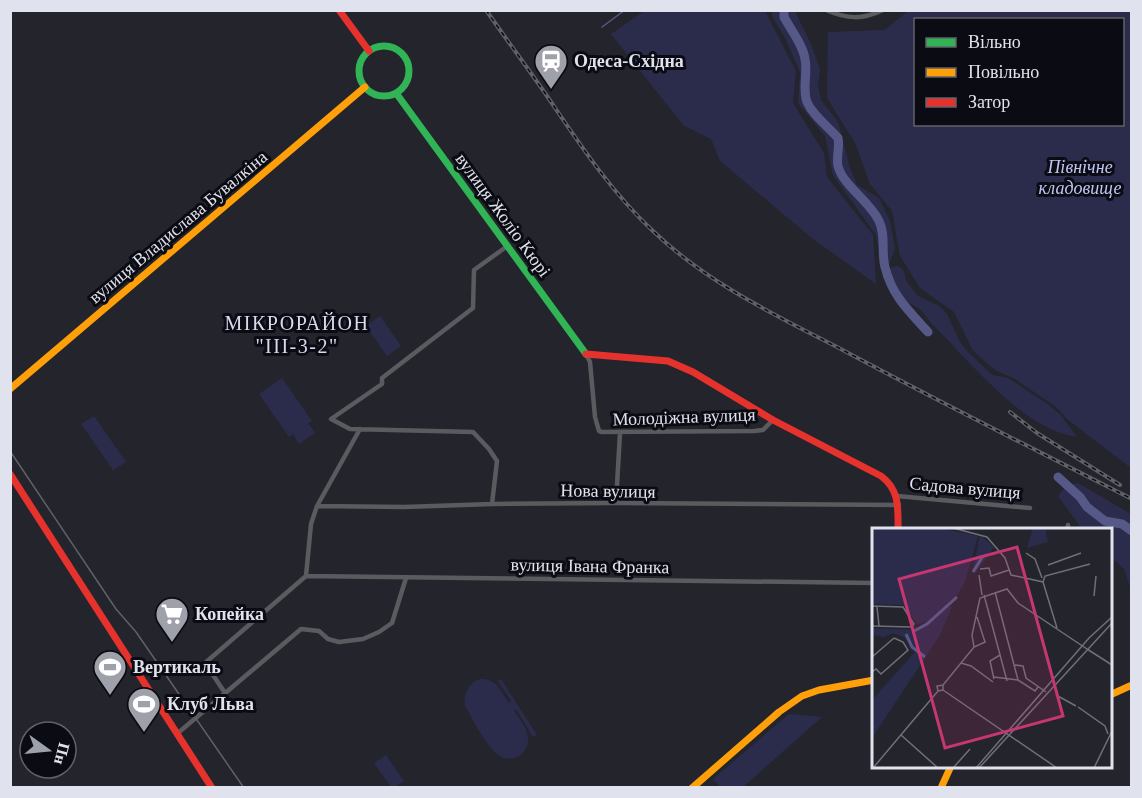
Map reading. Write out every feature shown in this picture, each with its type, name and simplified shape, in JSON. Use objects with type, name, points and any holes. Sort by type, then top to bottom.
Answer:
[{"type":"main road","points":[[339,10],[369,51]]},
{"type":"main road","points":[[384,45],[403,53],[409,73],[407,81],[396,93],[380,95],[365,87],[361,80],[360,64],[369,51],[384,45]]},
{"type":"main road","name":"вулиця Владислава Бувалкіна","points":[[10,389],[365,87]]},
{"type":"main road","name":"вулиця Жоліо Кюрі","points":[[396,93],[586,354]]},
{"type":"main road","points":[[586,354],[668,361],[693,372],[773,420],[886,479],[897,496],[898,528]]},
{"type":"main road","points":[[10,474],[212,788]]},
{"type":"main road","points":[[692,788],[779,712],[810,692],[872,680]]},
{"type":"main road","points":[[1112,694],[1131,685]]},
{"type":"main road","points":[[941,788],[950,768]]},
{"type":"street","points":[[826,10],[841,16],[867,18],[883,10]]},
{"type":"street","points":[[492,504],[497,461],[473,432],[350,429],[331,419],[382,384],[382,378],[472,308],[474,270],[506,247]]},
{"type":"street","name":"Молодіжна вулиця","points":[[586,354],[590,362],[595,417],[599,431],[620,433],[754,431],[763,430],[773,420]]},
{"type":"street","points":[[225,693],[205,663],[306,576],[311,524],[317,506],[360,429]]},
{"type":"street","points":[[616,503],[620,433]]},
{"type":"street","name":"Садова вулиця","points":[[897,496],[1030,508]]},
{"type":"street","name":"Нова вулиця","points":[[317,506],[404,507],[616,503],[899,506]]},
{"type":"street","name":"вулиця Івана Франка","points":[[306,576],[872,583]]},
{"type":"street","points":[[178,734],[301,629],[319,631],[328,639],[339,642],[363,639],[379,632],[392,623],[406,578]]},
{"type":"green space","points":[[646,10],[765,11],[796,71],[793,103],[824,153],[827,177],[873,235],[876,284],[813,239],[720,161],[711,139],[684,126],[611,34]]},
{"type":"green space","points":[[771,11],[795,11],[811,44],[820,69],[818,85],[821,100],[838,122],[857,185],[879,198],[890,221],[895,249],[889,264],[882,265],[876,235],[833,175],[825,136],[798,103],[800,72]]},
{"type":"green space","name":"Північне кладовище","points":[[908,11],[1131,11],[1131,468],[1067,419],[1056,407],[1015,379],[995,370],[973,351],[954,312],[920,288],[900,256],[892,211],[870,184],[855,143],[827,98],[828,32],[885,30]]},
{"type":"green space","points":[[898,266],[903,269],[907,282],[918,296],[939,306],[947,314],[960,342],[992,375],[1008,378],[1046,403],[1060,414],[1077,437],[1057,432],[1037,421],[1017,408],[980,374],[920,309],[903,300],[888,272],[892,267]]},
{"type":"green space","points":[[380,316],[401,346],[387,356],[366,326]]},
{"type":"green space","points":[[282,378],[312,421],[301,429],[309,424],[315,433],[299,444],[293,434],[289,437],[259,394]]},
{"type":"green space","points":[[94,416],[126,462],[113,470],[81,424]]},
{"type":"green space","points":[[1078,483],[1131,514],[1131,590],[1124,569],[1112,558],[1112,528],[1081,528],[1058,496],[1067,485]]},
{"type":"green space","points":[[482,679],[494,683],[509,703],[511,701],[498,681],[501,679],[537,735],[533,737],[516,709],[514,710],[525,727],[528,739],[525,750],[512,758],[501,757],[491,748],[465,706],[468,688]]},
{"type":"green space","points":[[789,714],[822,717],[743,787],[720,787],[713,779]]},
{"type":"green space","points":[[386,755],[404,781],[394,787],[391,787],[374,763]]},
{"type":"waterway","points":[[602,27],[625,10]]},
{"type":"waterway","points":[[784,10],[784,17],[804,54],[807,102],[838,138],[838,166],[841,173],[870,207],[881,226],[884,261],[892,286],[902,302],[928,332]]},
{"type":"waterway","points":[[1058,477],[1080,497],[1087,507],[1105,521],[1122,524],[1132,531]]},
{"type":"tram line","points":[[10,451],[116,609],[136,632],[244,788]]},
{"type":"railway","points":[[486,10],[609,184],[653,231],[695,266],[741,296],[789,322],[1132,499]]},
{"type":"railway","points":[[1010,412],[1037,433],[1120,485]]},
{"type":"traffic: fast","points":[[384,46],[402,53],[409,71],[402,89],[384,96],[366,89],[359,71],[366,53],[384,46]]},
{"type":"traffic: fast","points":[[396,93],[586,354]]},
{"type":"traffic: slow","points":[[10,389],[365,87]]},
{"type":"traffic: slow","points":[[692,788],[779,712],[802,696],[819,690],[872,680]]},
{"type":"traffic: slow","points":[[1112,694],[1132,685]]},
{"type":"traffic: slow","points":[[941,788],[950,768]]},
{"type":"traffic: jam","points":[[339,10],[369,51]]},
{"type":"traffic: jam","points":[[586,354],[668,361],[693,372],[773,420],[881,476],[892,487],[897,500],[898,528]]},
{"type":"traffic: jam","points":[[10,474],[212,788]]},
{"type":"place","name":"Одеса-Східна","points":[[551,90]]},
{"type":"place","name":"Копейка","points":[[172,643]]},
{"type":"place","name":"Вертикаль","points":[[110,696]]},
{"type":"place","name":"Клуб Льва","points":[[144,733]]},
{"type":"district","name":"МІКРОРАЙОН \"ІІІ-3-2\"","points":[[297,334]]}]
